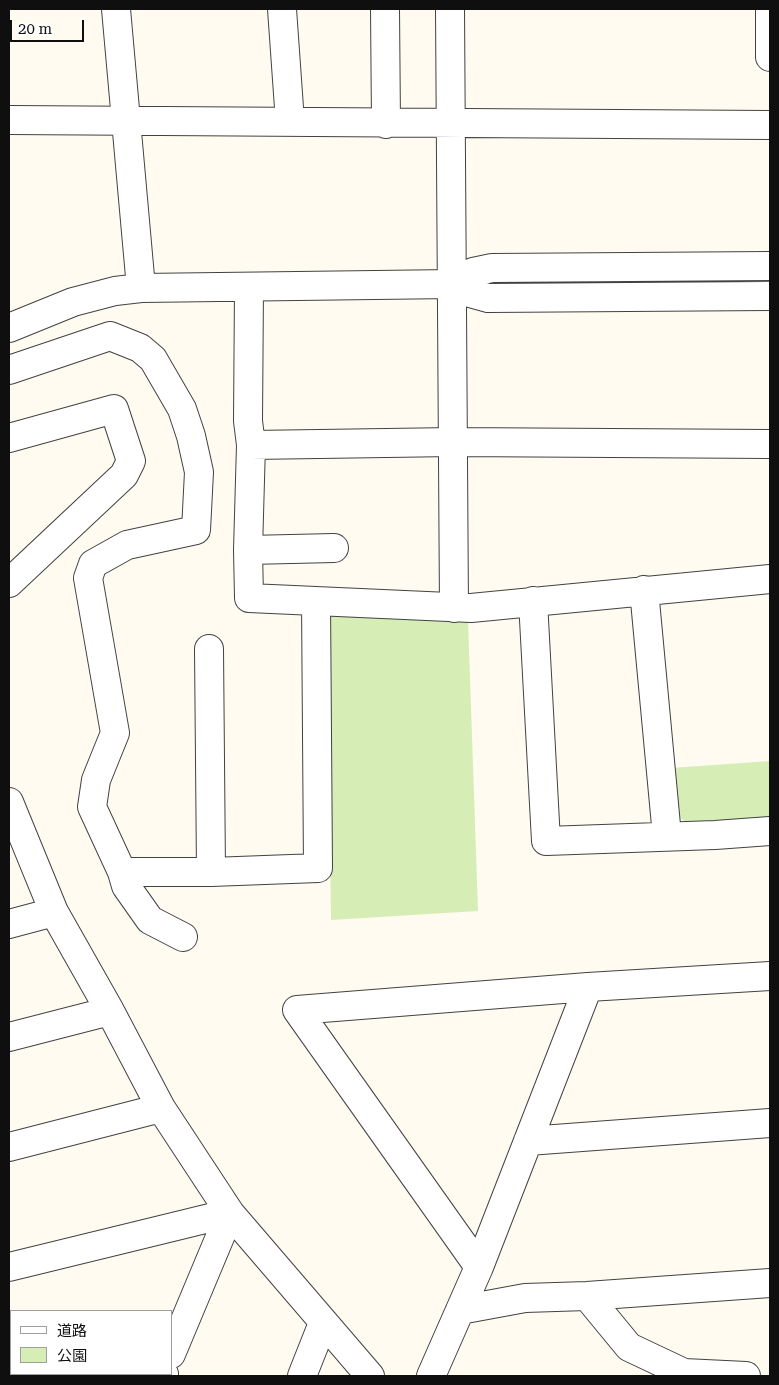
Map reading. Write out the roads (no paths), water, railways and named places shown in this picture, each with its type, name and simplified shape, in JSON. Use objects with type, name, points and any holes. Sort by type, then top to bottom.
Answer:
[{"type":"street","points":[[116,9],[141,288]]},
{"type":"street","points":[[282,9],[290,122]]},
{"type":"street","points":[[385,9],[386,124]]},
{"type":"street","points":[[450,9],[454,608]]},
{"type":"street","points":[[770,9],[770,57]]},
{"type":"street","points":[[9,120],[386,124],[770,125]]},
{"type":"street","points":[[453,284],[473,272],[492,268],[770,266]]},
{"type":"street","points":[[9,328],[73,302],[116,291],[141,288],[453,284],[470,293],[488,298],[770,296]]},
{"type":"street","points":[[249,288],[248,421],[251,445],[248,550],[249,598],[454,608],[644,590],[770,587]]},
{"type":"street","points":[[9,370],[110,336],[140,348],[153,359],[182,409],[192,436],[199,472],[196,530],[127,545],[93,564],[88,578],[114,733],[96,780],[92,807],[122,872],[126,886],[150,920],[183,937]]},
{"type":"street","points":[[9,438],[114,408],[131,461],[124,475],[9,583]]},
{"type":"street","points":[[251,445],[454,442],[770,444]]},
{"type":"street","points":[[248,550],[334,548]]},
{"type":"street","points":[[644,590],[667,836]]},
{"type":"street","points":[[122,872],[211,872],[318,868],[316,601]]},
{"type":"street","points":[[533,602],[546,841],[770,831]]},
{"type":"street","points":[[209,648],[211,872]]},
{"type":"street","points":[[9,802],[54,912],[110,1011],[161,1108],[230,1213],[370,1376]]},
{"type":"street","points":[[9,924],[54,912]]},
{"type":"street","points":[[479,1267],[297,1010],[588,987],[770,976]]},
{"type":"street","points":[[431,1376],[479,1267],[588,987]]},
{"type":"street","points":[[9,1036],[110,1011]]},
{"type":"street","points":[[9,1147],[161,1108]]},
{"type":"street","points":[[528,1141],[770,1123]]},
{"type":"street","points":[[9,1268],[230,1213]]},
{"type":"street","points":[[172,1352],[230,1213]]},
{"type":"street","points":[[460,1310],[525,1298],[587,1296],[770,1283]]},
{"type":"street","points":[[587,1296],[629,1347],[684,1373],[746,1376]]},
{"type":"street","points":[[302,1376],[323,1323]]}]
